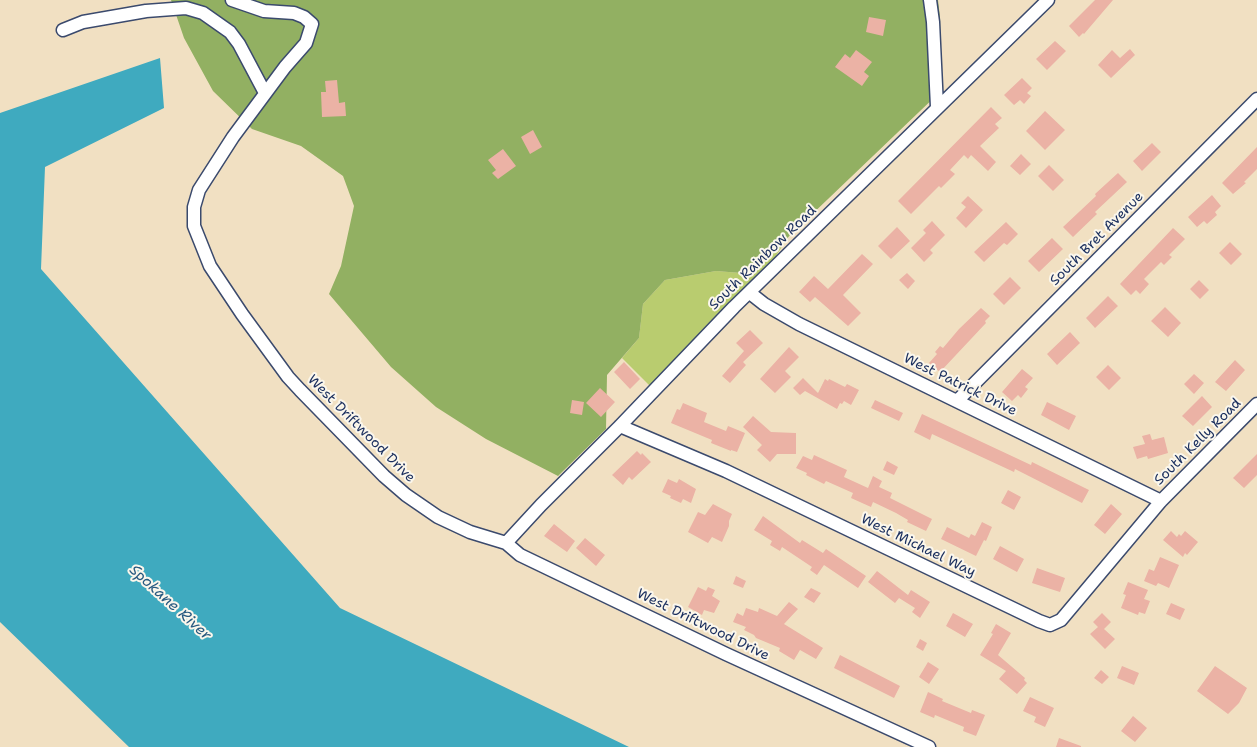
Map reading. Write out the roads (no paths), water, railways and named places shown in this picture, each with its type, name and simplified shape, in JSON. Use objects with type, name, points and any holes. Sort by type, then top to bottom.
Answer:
[{"type":"street","name":"West Driftwood Drive","points":[[232,0],[264,11],[294,12],[312,24],[306,44],[265,93],[232,137],[199,190],[194,207],[194,226],[210,266],[288,377],[346,439],[384,476],[406,495],[438,517],[470,532],[506,543],[520,555],[726,654],[930,747]]},
{"type":"street","points":[[930,0],[933,22],[937,107]]},
{"type":"street","name":"South Rainbow Road","points":[[506,543],[540,505],[620,426],[734,306],[750,293],[937,107],[1048,0]]},
{"type":"street","points":[[62,30],[83,22],[146,11],[186,8],[203,13],[230,32],[240,44],[265,93]]},
{"type":"street","name":"South Bret Avenue","points":[[958,400],[1257,99]]},
{"type":"street","name":"West Patrick Drive","points":[[750,293],[764,304],[799,324],[958,400],[1161,501]]},
{"type":"street","name":"South Kelly Road","points":[[1161,501],[1257,404]]},
{"type":"street","name":"West Michael Way","points":[[620,426],[726,471],[1038,621],[1050,625],[1061,620],[1161,501]]},
{"type":"water","name":"Spokane River","points":[[160,58],[164,108],[45,167],[41,269],[340,608],[629,747],[129,747],[0,622],[0,113]]}]
